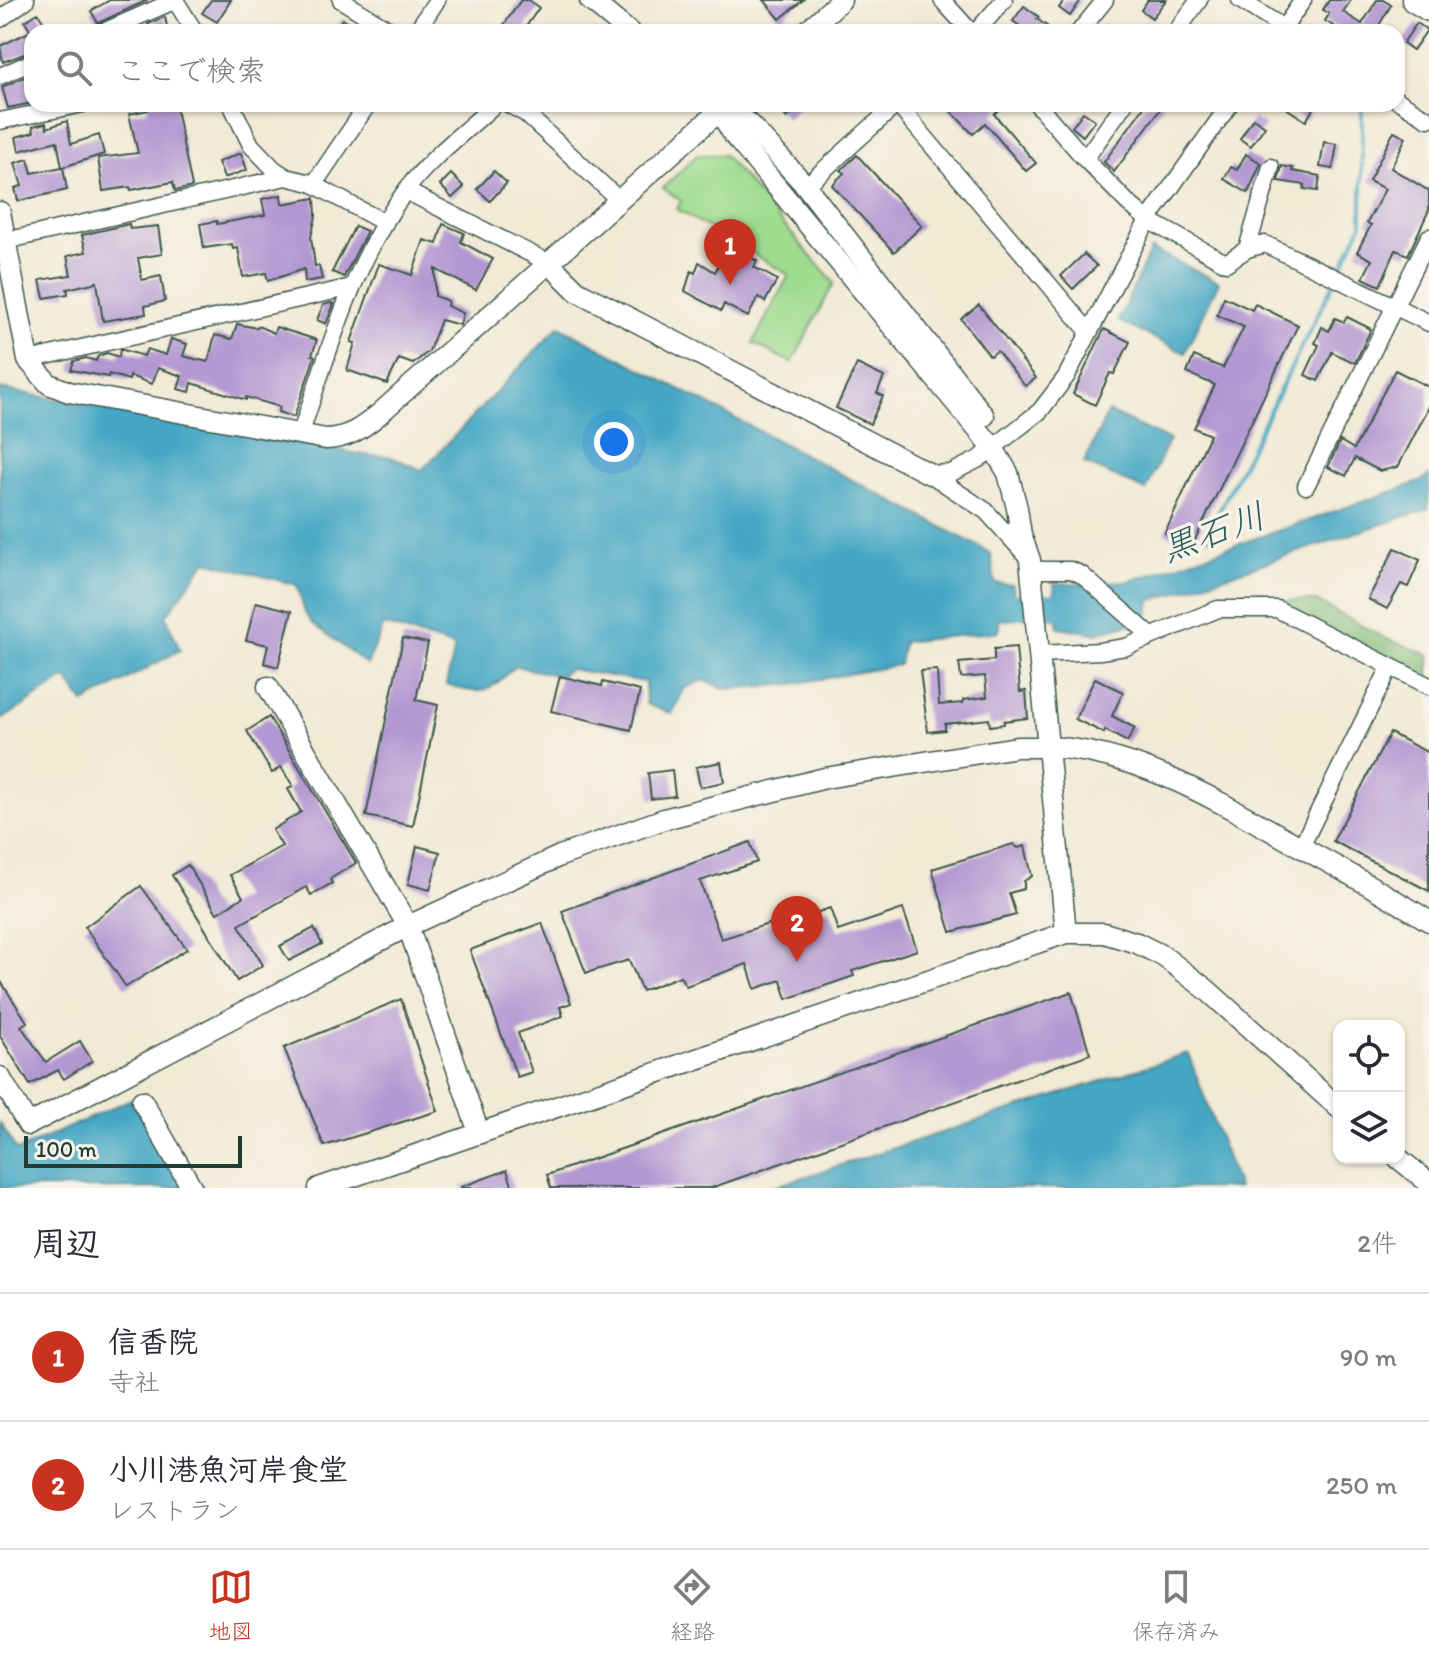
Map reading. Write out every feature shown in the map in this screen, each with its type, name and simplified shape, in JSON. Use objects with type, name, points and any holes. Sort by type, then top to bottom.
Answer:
[{"type":"main road","points":[[1414,0],[1429,9]]},
{"type":"street","points":[[0,19],[26,0]]},
{"type":"street","points":[[121,24],[176,0],[190,24]]},
{"type":"street","points":[[341,0],[380,24]]},
{"type":"street","points":[[421,24],[437,0]]},
{"type":"street","points":[[590,0],[619,24]]},
{"type":"street","points":[[815,24],[841,0]]},
{"type":"street","points":[[942,0],[966,24]]},
{"type":"street","points":[[982,24],[1004,0]]},
{"type":"street","points":[[1086,24],[1105,0]]},
{"type":"street","points":[[1182,24],[1199,0]]},
{"type":"street","points":[[1240,0],[1275,24]]},
{"type":"street","points":[[1289,24],[1303,0]]},
{"type":"street","points":[[0,76],[24,66]]},
{"type":"street","points":[[1405,105],[1428,119]]},
{"type":"street","points":[[0,121],[44,112]]},
{"type":"street","points":[[235,112],[251,145],[274,169],[286,177],[314,184],[385,223]]},
{"type":"street","points":[[314,184],[363,112]]},
{"type":"street","points":[[300,435],[352,287],[385,223],[417,177],[486,112]]},
{"type":"street","points":[[522,112],[618,199]]},
{"type":"street","points":[[0,212],[28,360],[49,384],[69,392],[300,435],[339,439],[359,431],[713,112]]},
{"type":"street","points":[[723,112],[733,134],[1016,463],[1034,530],[1031,570],[1066,933]]},
{"type":"street","points":[[730,112],[747,122],[806,186],[999,445]]},
{"type":"street","points":[[806,186],[888,112]]},
{"type":"street","points":[[904,112],[1089,332]]},
{"type":"street","points":[[1044,112],[1085,159],[1148,220],[1226,263],[1247,249],[1265,244],[1429,323]]},
{"type":"street","points":[[1085,159],[1118,112]]},
{"type":"street","points":[[930,474],[951,473],[979,459],[1040,411],[1066,377],[1148,220],[1224,112]]},
{"type":"street","points":[[1247,249],[1271,167]]},
{"type":"street","points":[[5,241],[286,177]]},
{"type":"street","points":[[406,191],[549,263],[577,291],[930,474],[986,511],[1010,534],[1031,570]]},
{"type":"street","points":[[1306,486],[1429,237]]},
{"type":"street","points":[[28,360],[352,287]]},
{"type":"street","points":[[1031,570],[1071,570],[1082,575],[1145,631]]},
{"type":"street","points":[[1040,654],[1126,647],[1145,631],[1218,609],[1277,609],[1429,686]]},
{"type":"street","points":[[1301,847],[1390,667]]},
{"type":"street","points":[[268,687],[408,926],[479,1133]]},
{"type":"street","points":[[0,1077],[28,1125],[408,926],[560,856],[678,815],[747,796],[853,773],[1017,747],[1077,748],[1197,789],[1429,921]]},
{"type":"street","points":[[1388,896],[1429,912]]},
{"type":"street","points":[[319,1188],[1066,933],[1104,933],[1137,943],[1163,956],[1206,989],[1333,1103]]},
{"type":"street","points":[[142,1101],[192,1188]]},
{"type":"street","points":[[1405,1164],[1429,1183]]},
{"type":"green space","points":[[697,155],[724,155],[834,283],[792,363],[753,343],[789,275],[677,209],[681,201],[663,188]]},
{"type":"green space","points":[[1291,600],[1316,601],[1385,638],[1429,655],[1429,683],[1277,606]]},
{"type":"water","points":[[1151,249],[1219,282],[1185,353],[1118,321]]},
{"type":"water","points":[[559,326],[982,548],[991,554],[995,583],[1013,585],[1016,619],[999,620],[999,631],[903,642],[899,665],[793,684],[724,689],[704,680],[685,688],[672,714],[646,704],[645,682],[569,669],[560,676],[515,666],[491,687],[477,691],[446,685],[455,647],[384,625],[367,665],[311,622],[305,613],[297,585],[206,561],[166,616],[180,650],[84,703],[66,678],[0,721],[0,389],[371,456],[389,456],[422,470]]},
{"type":"water","points":[[1108,412],[1169,440],[1146,491],[1084,463]]},
{"type":"water","points":[[1429,475],[1428,509],[1150,601],[1148,620],[1095,633],[1058,627],[1054,584],[1130,581],[1420,482]]},
{"type":"water","points":[[1188,1053],[1238,1188],[770,1188]]},
{"type":"water","points":[[131,1099],[183,1188],[0,1188],[0,1123],[17,1151]]},
{"type":"building","points":[[110,0],[148,0],[98,23],[91,11]]},
{"type":"building","points":[[211,0],[231,0],[217,22],[202,13]]},
{"type":"building","points":[[521,0],[529,0],[539,8],[528,24],[504,24]]},
{"type":"building","points":[[764,0],[803,0],[780,19]]},
{"type":"building","points":[[1064,0],[1081,0],[1070,16],[1059,8]]},
{"type":"building","points":[[1148,0],[1166,0],[1152,18],[1141,10]]},
{"type":"building","points":[[1329,0],[1351,0],[1343,12],[1362,24],[1330,24],[1325,21],[1329,14],[1323,10]]},
{"type":"building","points":[[1377,0],[1391,5],[1380,24],[1362,24]]},
{"type":"building","points":[[1024,6],[1044,24],[1017,24],[1013,21]]},
{"type":"building","points":[[38,13],[46,24],[27,24],[25,21]]},
{"type":"building","points":[[165,17],[166,24],[148,24]]},
{"type":"building","points":[[1417,23],[1427,30],[1413,50],[1405,44]]},
{"type":"building","points":[[24,34],[24,54],[3,62],[0,46]]},
{"type":"building","points":[[24,77],[24,105],[8,108],[2,87]]},
{"type":"building","points":[[177,112],[192,187],[175,191],[173,182],[131,190],[130,187],[103,191],[98,158],[138,153],[129,114]]},
{"type":"building","points":[[952,112],[996,112],[994,114],[1036,163],[1026,171],[985,123],[973,134]]},
{"type":"building","points":[[1083,112],[1095,120],[1083,136],[1072,127]]},
{"type":"building","points":[[1140,112],[1158,112],[1114,172],[1104,162]]},
{"type":"building","points":[[1292,112],[1311,112],[1306,121]]},
{"type":"building","points":[[1253,118],[1265,126],[1251,146],[1240,139]]},
{"type":"building","points":[[67,121],[71,144],[99,135],[104,154],[63,167],[67,190],[18,201],[15,188],[22,186],[15,163],[28,159],[32,173],[62,167],[57,141],[19,151],[16,137],[34,132],[33,126],[46,123],[47,128]]},
{"type":"building","points":[[1394,131],[1406,137],[1391,168],[1429,191],[1429,210],[1408,255],[1396,250],[1380,286],[1363,278],[1372,260],[1357,252],[1371,225],[1367,223],[1385,189],[1369,181]]},
{"type":"building","points":[[1324,142],[1337,144],[1333,169],[1320,167]]},
{"type":"building","points":[[241,153],[247,170],[224,178],[218,162]]},
{"type":"building","points":[[1246,154],[1261,163],[1248,193],[1224,179],[1231,167],[1237,170]]},
{"type":"building","points":[[857,155],[922,226],[894,252],[832,185],[844,173],[841,170]]},
{"type":"building","points":[[1282,166],[1320,176],[1318,191],[1304,189],[1305,185],[1278,181]]},
{"type":"building","points":[[494,171],[507,183],[490,201],[477,189]]},
{"type":"building","points":[[451,174],[464,187],[452,198],[440,185]]},
{"type":"building","points":[[281,195],[282,204],[315,198],[316,216],[311,237],[315,266],[319,266],[322,279],[305,282],[304,269],[268,281],[266,273],[243,277],[238,248],[233,249],[232,244],[204,248],[200,224],[265,215],[262,199]]},
{"type":"building","points":[[129,224],[130,229],[158,226],[162,254],[138,258],[142,280],[161,276],[165,301],[145,306],[146,314],[103,321],[97,282],[67,289],[68,294],[44,298],[40,280],[71,275],[67,256],[86,252],[82,235]]},
{"type":"building","points":[[443,224],[464,233],[461,242],[493,259],[476,290],[435,269],[435,296],[448,301],[447,306],[463,313],[460,325],[441,320],[429,351],[413,364],[399,359],[387,384],[347,370],[355,343],[351,342],[379,264],[412,275],[424,240],[437,244]]},
{"type":"building","points":[[355,226],[367,231],[344,277],[332,272]]},
{"type":"building","points":[[728,246],[757,261],[754,267],[777,280],[765,302],[758,297],[748,317],[724,304],[721,311],[685,291],[691,271],[695,273],[699,262],[715,272]]},
{"type":"building","points":[[1084,254],[1097,266],[1073,289],[1061,276]]},
{"type":"building","points":[[1224,297],[1252,310],[1255,304],[1298,325],[1192,546],[1165,533],[1210,435],[1194,428],[1215,385],[1187,373],[1194,356],[1223,368],[1244,327],[1217,315]]},
{"type":"building","points":[[334,304],[326,324],[317,320],[323,305]]},
{"type":"building","points":[[979,305],[1036,378],[1025,386],[997,351],[990,356],[961,319]]},
{"type":"building","points":[[1347,317],[1371,329],[1355,363],[1332,352],[1318,381],[1305,375],[1319,345],[1315,343],[1322,327],[1329,331],[1335,318],[1344,322]]},
{"type":"building","points":[[237,324],[258,326],[274,333],[276,327],[317,340],[312,355],[315,356],[294,417],[278,412],[280,407],[192,383],[190,392],[178,389],[182,376],[158,368],[152,384],[130,376],[129,380],[109,374],[108,377],[71,370],[74,361],[86,358],[96,361],[98,356],[107,353],[119,357],[120,350],[144,356],[147,349],[166,355],[171,339],[187,344],[183,356],[208,362],[215,335],[232,339]]},
{"type":"building","points":[[1104,329],[1130,342],[1114,374],[1110,373],[1095,405],[1073,394]]},
{"type":"building","points":[[857,364],[884,377],[877,393],[883,396],[870,424],[836,408]]},
{"type":"building","points":[[1395,370],[1429,387],[1429,407],[1398,467],[1380,471],[1355,458],[1346,476],[1328,467],[1340,441],[1354,449]]},
{"type":"building","points":[[1395,548],[1420,560],[1408,587],[1401,584],[1387,609],[1368,599]]},
{"type":"building","points":[[256,602],[292,611],[278,667],[264,663],[268,645],[246,640]]},
{"type":"building","points":[[403,638],[428,643],[416,700],[438,705],[413,826],[366,816]]},
{"type":"building","points":[[1016,647],[1020,692],[1026,691],[1028,718],[990,726],[989,719],[945,724],[945,730],[928,732],[920,671],[937,670],[939,705],[987,697],[985,676],[961,678],[959,663],[994,660],[994,649]]},
{"type":"building","points":[[560,676],[640,691],[631,730],[551,711]]},
{"type":"building","points":[[1095,678],[1123,692],[1112,716],[1135,728],[1127,742],[1075,719]]},
{"type":"building","points":[[269,717],[356,863],[311,895],[306,887],[239,925],[263,965],[237,981],[172,875],[188,865],[217,913],[243,897],[230,875],[282,846],[272,830],[301,812],[288,789],[293,786],[281,767],[272,773],[247,731]]},
{"type":"building","points":[[1390,733],[1429,753],[1429,891],[1333,841]]},
{"type":"building","points":[[721,762],[724,782],[700,787],[696,767]]},
{"type":"building","points":[[672,770],[675,796],[651,799],[648,773]]},
{"type":"building","points":[[750,842],[757,862],[700,881],[721,939],[806,912],[807,916],[830,908],[838,931],[903,909],[917,950],[852,971],[854,976],[787,999],[781,980],[755,989],[747,964],[686,986],[680,976],[642,991],[629,960],[586,973],[562,911]]},
{"type":"building","points":[[1013,844],[1018,848],[1025,846],[1032,876],[1024,881],[1024,889],[1009,893],[1016,915],[951,932],[932,869]]},
{"type":"building","points":[[417,846],[440,852],[430,890],[408,884]]},
{"type":"building","points":[[141,886],[187,949],[126,987],[85,927]]},
{"type":"building","points":[[542,923],[571,1003],[560,1007],[563,1016],[518,1033],[532,1072],[517,1077],[470,950]]},
{"type":"building","points":[[314,928],[322,944],[289,961],[280,946]]},
{"type":"building","points":[[0,980],[27,1022],[21,1026],[46,1062],[80,1041],[92,1061],[64,1079],[58,1070],[30,1085],[0,1036]]},
{"type":"building","points":[[1071,992],[1090,1054],[711,1188],[551,1188],[547,1175]]},
{"type":"building","points":[[401,999],[438,1111],[324,1146],[284,1048]]},
{"type":"building","points":[[507,1170],[513,1188],[461,1188],[461,1187]]},
{"type":"waterway","points":[[1337,276],[1362,224],[1362,112]]},
{"type":"waterway","points":[[1209,538],[1208,534],[1333,284]]},
{"type":"waterway","name":"黒石川","points":[[1015,606],[1090,606]]},
{"type":"place","name":"信香院","points":[[730,285]]},
{"type":"place","name":"小川港魚河岸食堂","points":[[797,962]]}]
